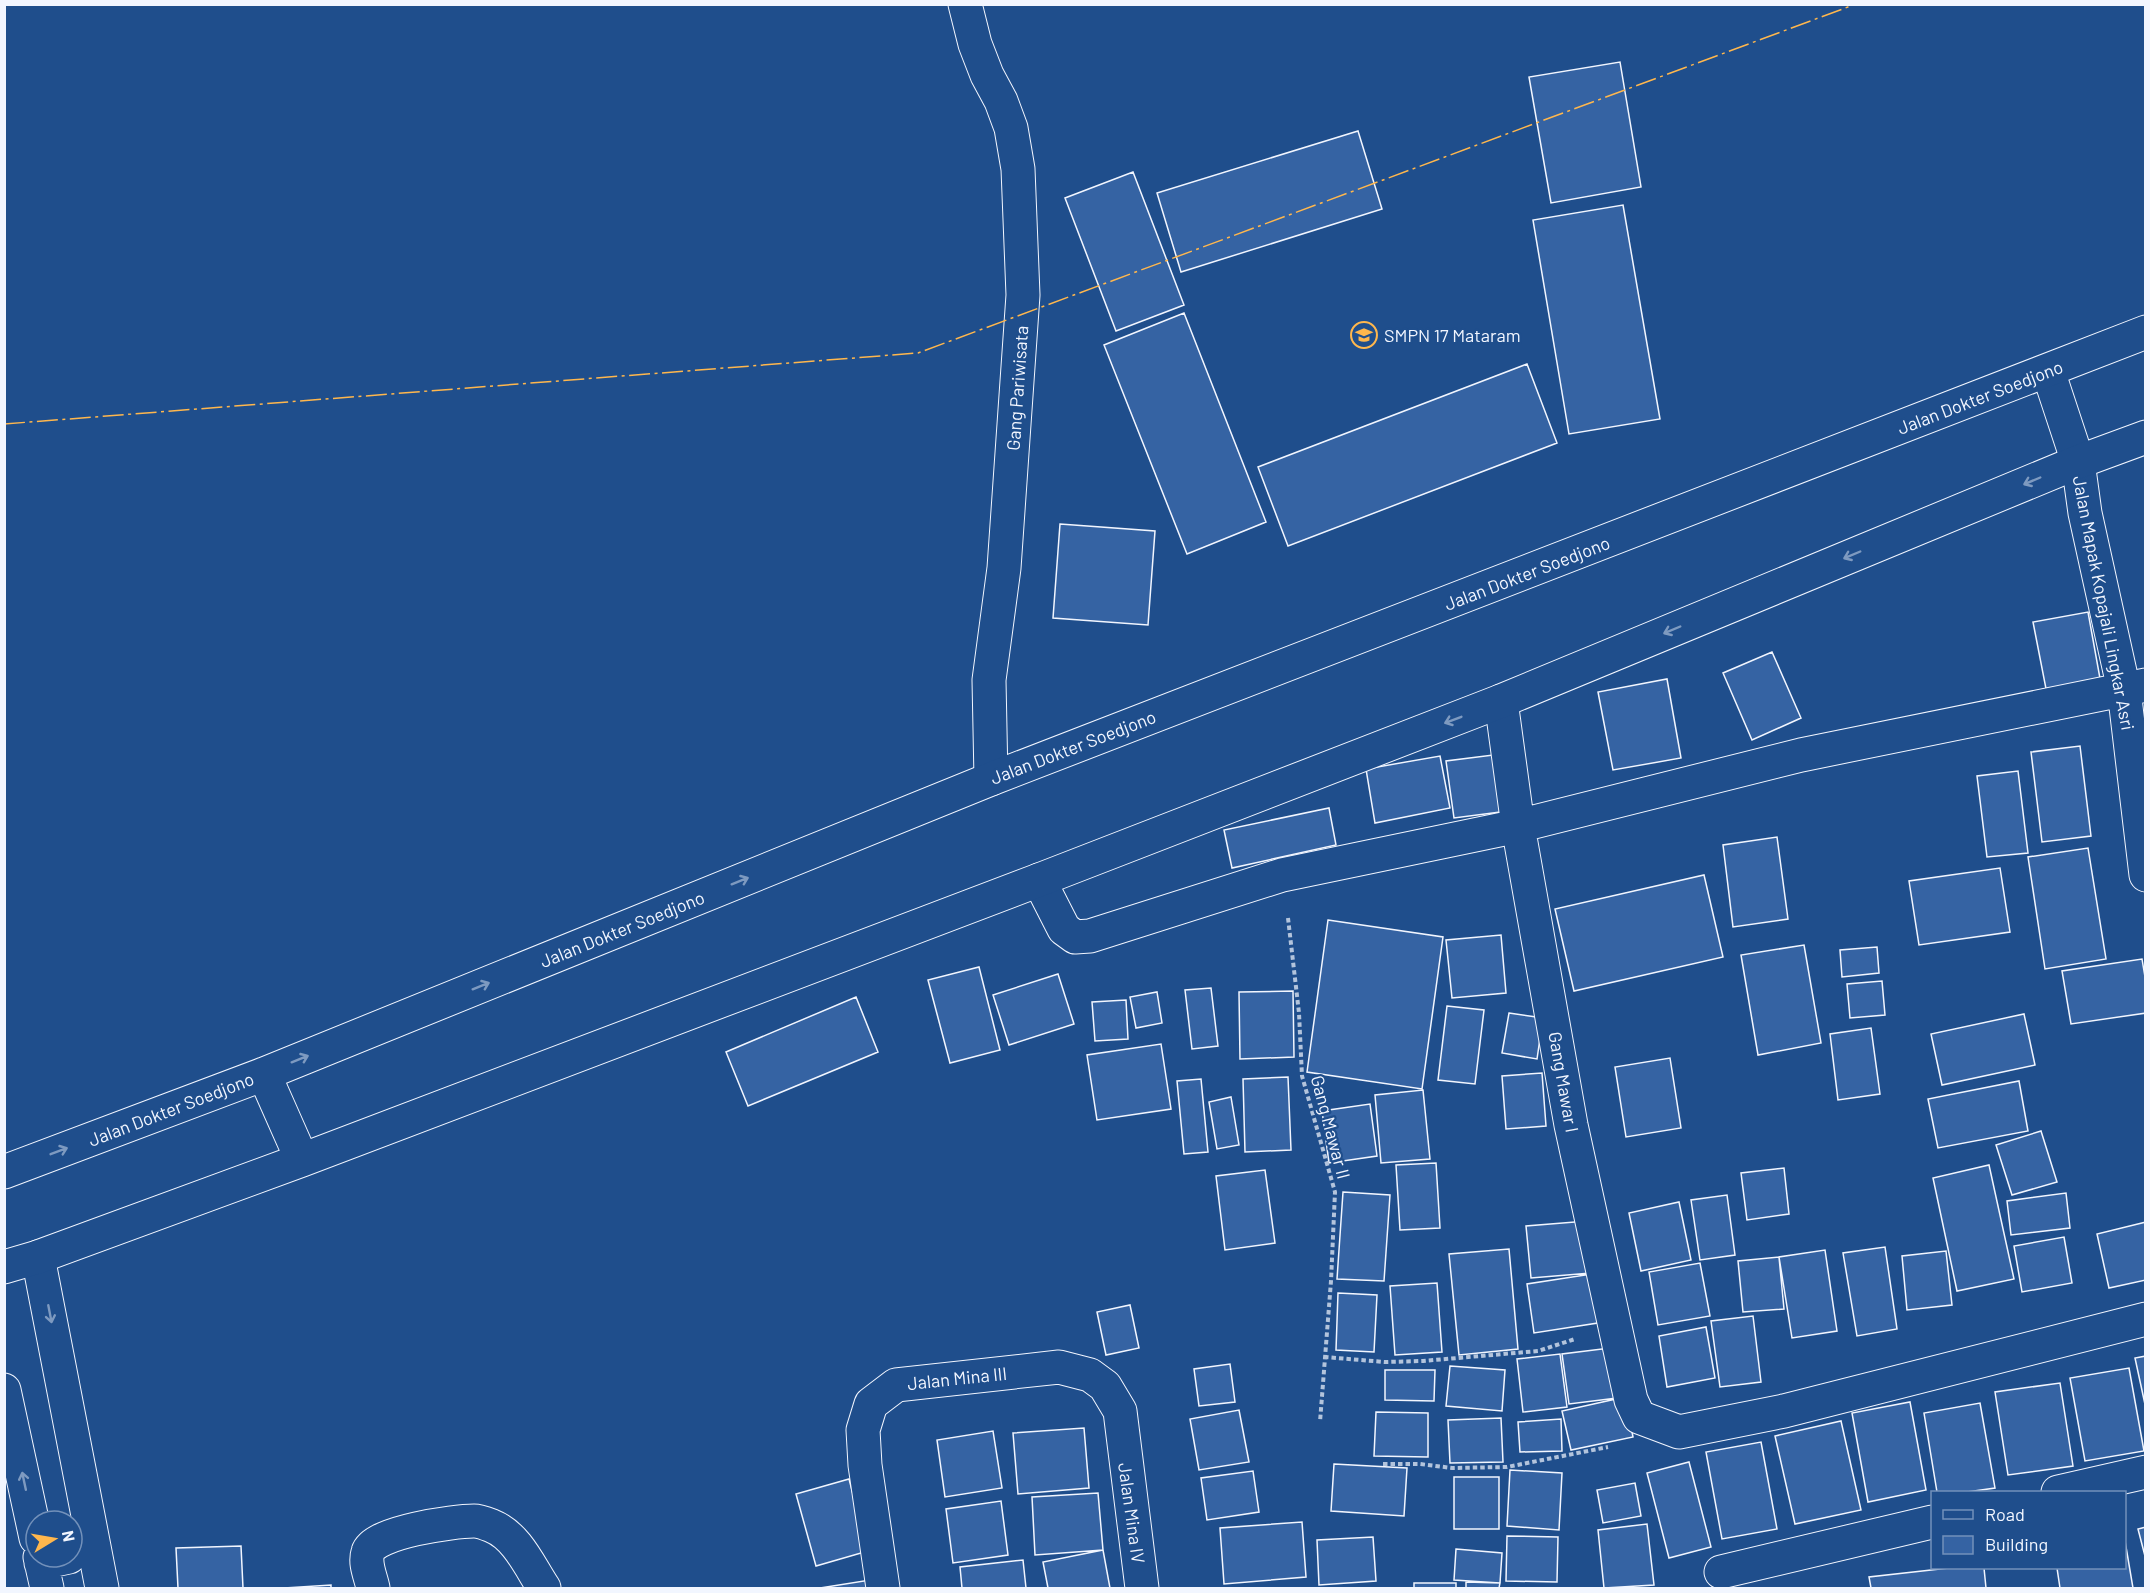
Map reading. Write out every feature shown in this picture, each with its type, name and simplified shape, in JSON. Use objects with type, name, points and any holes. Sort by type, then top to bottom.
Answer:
[{"type":"main road","name":"Gang Pariwisata","points":[[965,4],[975,44],[1011,129],[1018,169],[1023,295],[1004,568],[989,680],[991,779]]},
{"type":"main road","name":"Jalan Dokter Soedjono","points":[[4,1172],[264,1074],[991,779],[2145,332]]},
{"type":"main road","name":"Jalan Mapak Kopajali Lingkar Asri","points":[[2048,371],[2078,462],[2085,513],[2135,687],[2145,875]]},
{"type":"main road","points":[[4,1267],[38,1257],[302,1160],[1039,880],[1501,701],[2078,462],[2145,437]]},
{"type":"main road","points":[[1039,880],[1064,929],[1075,937],[1090,936],[1282,875],[1518,826],[1801,755],[2135,687]]},
{"type":"main road","name":"Gang Mawar I","points":[[1501,701],[1518,826],[1571,1125],[1635,1412],[1639,1417],[1679,1432],[1784,1411],[2145,1319]]},
{"type":"main road","points":[[264,1074],[302,1160]]},
{"type":"main road","points":[[38,1257],[54,1509]]},
{"type":"main road","name":"Jalan Mina III","points":[[883,1588],[867,1486],[863,1430],[871,1404],[896,1385],[1059,1367],[1090,1375],[1105,1386],[1119,1411],[1122,1437]]},
{"type":"main road","points":[[4,1390],[41,1509]]},
{"type":"main road","name":"Jalan Mina IV","points":[[1122,1437],[1142,1588]]},
{"type":"main road","points":[[2062,1491],[2145,1472]]},
{"type":"main road","points":[[373,1588],[368,1571],[368,1552],[377,1541],[417,1528],[476,1521],[494,1527],[508,1537],[520,1550],[544,1588]]},
{"type":"main road","points":[[1721,1572],[1931,1522]]},
{"type":"main road","points":[[73,1569],[102,1588]]},
{"type":"path","name":"Gang Mawar II","points":[[1282,875],[1299,1013],[1302,1076],[1335,1192],[1331,1281],[1320,1422]]},
{"type":"path","points":[[1324,1357],[1385,1362],[1423,1361],[1538,1351],[1615,1326]]},
{"type":"path","points":[[1383,1464],[1420,1464],[1452,1468],[1507,1467],[1609,1447]]},
{"type":"building","points":[[1620,62],[1641,187],[1551,203],[1529,77]]},
{"type":"building","points":[[1358,131],[1382,209],[1181,272],[1157,193]]},
{"type":"building","points":[[1133,172],[1184,305],[1116,331],[1065,198]]},
{"type":"building","points":[[1623,205],[1660,419],[1569,434],[1533,220]]},
{"type":"building","points":[[1184,313],[1266,522],[1187,554],[1104,345]]},
{"type":"building","points":[[1527,364],[1557,443],[1288,546],[1258,467]]},
{"type":"building","points":[[1060,524],[1155,531],[1148,625],[1053,618]]},
{"type":"building","points":[[2088,612],[2101,684],[2047,694],[2033,622]]},
{"type":"building","points":[[1772,652],[1801,718],[1752,740],[1723,673]]},
{"type":"building","points":[[1667,679],[1681,758],[1613,770],[1598,692]]},
{"type":"building","points":[[2080,746],[2091,836],[2042,842],[2031,752]]},
{"type":"building","points":[[1501,754],[1508,811],[1454,818],[1446,761]]},
{"type":"building","points":[[1440,756],[1450,808],[1375,823],[1366,769]]},
{"type":"building","points":[[2018,771],[2028,853],[1987,857],[1977,776]]},
{"type":"building","points":[[1329,808],[1336,845],[1232,868],[1224,830]]},
{"type":"building","points":[[1777,837],[1788,919],[1733,927],[1723,845]]},
{"type":"building","points":[[2088,848],[2106,959],[2045,969],[2028,857]]},
{"type":"building","points":[[2000,868],[2010,932],[1919,945],[1909,881]]},
{"type":"building","points":[[1704,875],[1723,957],[1574,991],[1555,909]]},
{"type":"building","points":[[1328,920],[1443,937],[1422,1089],[1307,1072]]},
{"type":"building","points":[[1501,935],[1506,993],[1452,998],[1446,940]]},
{"type":"building","points":[[1804,945],[1821,1043],[1758,1055],[1741,955]]},
{"type":"building","points":[[1877,947],[1879,973],[1842,977],[1840,950]]},
{"type":"building","points":[[2142,959],[2146,983],[2146,1013],[2071,1024],[2062,971]]},
{"type":"building","points":[[979,967],[1000,1050],[950,1063],[928,980]]},
{"type":"building","points":[[1058,974],[1074,1024],[1009,1045],[993,995]]},
{"type":"building","points":[[1882,981],[1885,1015],[1850,1018],[1847,984]]},
{"type":"building","points":[[1211,988],[1218,1046],[1192,1049],[1185,990]]},
{"type":"building","points":[[1293,991],[1294,1057],[1240,1059],[1239,992]]},
{"type":"building","points":[[1157,992],[1162,1023],[1136,1028],[1130,997]]},
{"type":"building","points":[[856,997],[878,1052],[748,1106],[726,1052]]},
{"type":"building","points":[[1126,1000],[1128,1039],[1095,1041],[1092,1002]]},
{"type":"building","points":[[1447,1006],[1484,1010],[1475,1084],[1438,1080]]},
{"type":"building","points":[[1509,1013],[1543,1018],[1537,1059],[1502,1053]]},
{"type":"building","points":[[2024,1014],[2035,1065],[1942,1085],[1931,1034]]},
{"type":"building","points":[[1871,1028],[1880,1094],[1838,1100],[1830,1034]]},
{"type":"building","points":[[1161,1044],[1171,1109],[1097,1120],[1087,1055]]},
{"type":"building","points":[[1670,1058],[1681,1128],[1626,1137],[1615,1067]]},
{"type":"building","points":[[1542,1073],[1546,1126],[1506,1129],[1502,1076]]},
{"type":"building","points":[[1288,1077],[1291,1150],[1245,1152],[1243,1079]]},
{"type":"building","points":[[1201,1079],[1208,1152],[1184,1154],[1177,1081]]},
{"type":"building","points":[[2019,1081],[2028,1131],[1938,1148],[1928,1099]]},
{"type":"building","points":[[1423,1090],[1430,1159],[1381,1163],[1375,1095]]},
{"type":"building","points":[[1231,1097],[1239,1145],[1217,1149],[1209,1102]]},
{"type":"building","points":[[1370,1104],[1377,1156],[1329,1163],[1322,1111]]},
{"type":"building","points":[[2041,1131],[2057,1182],[2012,1195],[1996,1145]]},
{"type":"building","points":[[1436,1163],[1440,1228],[1400,1230],[1396,1165]]},
{"type":"building","points":[[1989,1165],[2014,1279],[1957,1291],[1933,1178]]},
{"type":"building","points":[[1784,1168],[1789,1214],[1747,1220],[1741,1173]]},
{"type":"building","points":[[1265,1170],[1275,1243],[1225,1250],[1216,1176]]},
{"type":"building","points":[[1343,1192],[1390,1195],[1384,1281],[1337,1279]]},
{"type":"building","points":[[2066,1193],[2070,1228],[2011,1235],[2007,1201]]},
{"type":"building","points":[[1727,1195],[1735,1255],[1700,1260],[1691,1200]]},
{"type":"building","points":[[1679,1202],[1691,1260],[1641,1271],[1629,1213]]},
{"type":"building","points":[[1587,1221],[1591,1273],[1531,1278],[1526,1226]]},
{"type":"building","points":[[2146,1222],[2146,1280],[2109,1288],[2097,1234]]},
{"type":"building","points":[[2064,1237],[2072,1283],[2022,1292],[2014,1246]]},
{"type":"building","points":[[1885,1247],[1897,1329],[1857,1336],[1843,1253]]},
{"type":"building","points":[[1509,1249],[1518,1349],[1459,1355],[1449,1254]]},
{"type":"building","points":[[1825,1250],[1837,1331],[1792,1338],[1779,1257]]},
{"type":"building","points":[[1946,1251],[1952,1305],[1907,1310],[1902,1256]]},
{"type":"building","points":[[1779,1257],[1784,1309],[1743,1312],[1738,1261]]},
{"type":"building","points":[[1700,1263],[1710,1316],[1658,1325],[1649,1272]]},
{"type":"building","points":[[1598,1273],[1604,1322],[1534,1333],[1527,1284]]},
{"type":"building","points":[[1437,1283],[1442,1352],[1395,1355],[1390,1286]]},
{"type":"building","points":[[1338,1293],[1377,1295],[1374,1352],[1336,1350]]},
{"type":"building","points":[[1130,1305],[1139,1348],[1106,1355],[1097,1312]]},
{"type":"building","points":[[1753,1316],[1761,1382],[1720,1387],[1711,1321]]},
{"type":"building","points":[[1706,1327],[1715,1378],[1667,1387],[1659,1336]]},
{"type":"building","points":[[1618,1347],[1625,1397],[1569,1404],[1562,1354]]},
{"type":"building","points":[[1560,1354],[1567,1407],[1523,1412],[1517,1359]]},
{"type":"building","points":[[2146,1356],[2146,1409],[2135,1358]]},
{"type":"building","points":[[1230,1364],[1235,1402],[1199,1406],[1194,1369]]},
{"type":"building","points":[[1450,1366],[1505,1370],[1502,1411],[1446,1406]]},
{"type":"building","points":[[2129,1368],[2144,1451],[2085,1461],[2070,1378]]},
{"type":"building","points":[[1385,1370],[1435,1370],[1434,1401],[1385,1400]]},
{"type":"building","points":[[2060,1383],[2073,1466],[2008,1475],[1995,1392]]},
{"type":"building","points":[[1625,1397],[1633,1437],[1571,1450],[1562,1411]]},
{"type":"building","points":[[1910,1402],[1926,1490],[1868,1502],[1852,1413]]},
{"type":"building","points":[[1980,1403],[1995,1488],[1974,1491],[1937,1491],[1924,1413]]},
{"type":"building","points":[[1239,1410],[1249,1462],[1199,1470],[1190,1419]]},
{"type":"building","points":[[1376,1412],[1428,1413],[1428,1457],[1374,1456]]},
{"type":"building","points":[[1501,1418],[1503,1462],[1450,1463],[1448,1420]]},
{"type":"building","points":[[1561,1419],[1562,1451],[1520,1452],[1518,1422]]},
{"type":"building","points":[[1841,1421],[1861,1510],[1795,1524],[1775,1436]]},
{"type":"building","points":[[1084,1428],[1089,1488],[1018,1494],[1013,1433]]},
{"type":"building","points":[[993,1431],[1002,1488],[945,1497],[937,1440]]},
{"type":"building","points":[[1761,1442],[1777,1529],[1722,1539],[1706,1452]]},
{"type":"building","points":[[1689,1462],[1711,1547],[1669,1558],[1647,1473]]},
{"type":"building","points":[[1334,1464],[1407,1468],[1404,1516],[1331,1511]]},
{"type":"building","points":[[1510,1470],[1562,1473],[1559,1530],[1507,1526]]},
{"type":"building","points":[[1253,1471],[1259,1512],[1207,1520],[1201,1478]]},
{"type":"building","points":[[1454,1477],[1499,1477],[1499,1529],[1454,1529]]},
{"type":"building","points":[[849,1479],[868,1551],[816,1566],[796,1494]]},
{"type":"building","points":[[1635,1483],[1641,1516],[1603,1523],[1597,1490]]},
{"type":"building","points":[[1098,1493],[1103,1550],[1035,1555],[1032,1497]]},
{"type":"building","points":[[1001,1501],[1008,1555],[953,1563],[946,1509]]},
{"type":"building","points":[[1302,1522],[1306,1577],[1224,1584],[1220,1528]]},
{"type":"building","points":[[1647,1524],[1654,1585],[1604,1588],[1598,1530]]},
{"type":"building","points":[[2146,1527],[2146,1560],[2138,1529]]},
{"type":"building","points":[[1507,1536],[1558,1537],[1557,1582],[1506,1581]]},
{"type":"building","points":[[1373,1537],[1376,1581],[1319,1585],[1317,1540]]},
{"type":"building","points":[[241,1546],[243,1588],[178,1588],[176,1548]]},
{"type":"building","points":[[2126,1547],[2133,1588],[2060,1588],[2057,1569],[2126,1569]]},
{"type":"building","points":[[1456,1549],[1502,1553],[1500,1583],[1454,1580]]},
{"type":"building","points":[[1103,1550],[1110,1588],[1048,1588],[1043,1562]]},
{"type":"building","points":[[1023,1560],[1026,1588],[962,1588],[960,1567]]},
{"type":"building","points":[[1940,1569],[1984,1569],[1986,1588],[1871,1588],[1869,1577]]},
{"type":"building","points":[[870,1580],[872,1588],[820,1588]]},
{"type":"building","points":[[1466,1582],[1500,1583],[1499,1588],[1466,1588]]},
{"type":"building","points":[[1414,1583],[1456,1583],[1456,1588],[1414,1588]]},
{"type":"building","points":[[331,1585],[331,1588],[284,1588]]},
{"type":"power","points":[[4,424],[918,353],[1856,4]]},
{"type":"place","name":"SMPN 17 Mataram","points":[[1364,335]]}]
